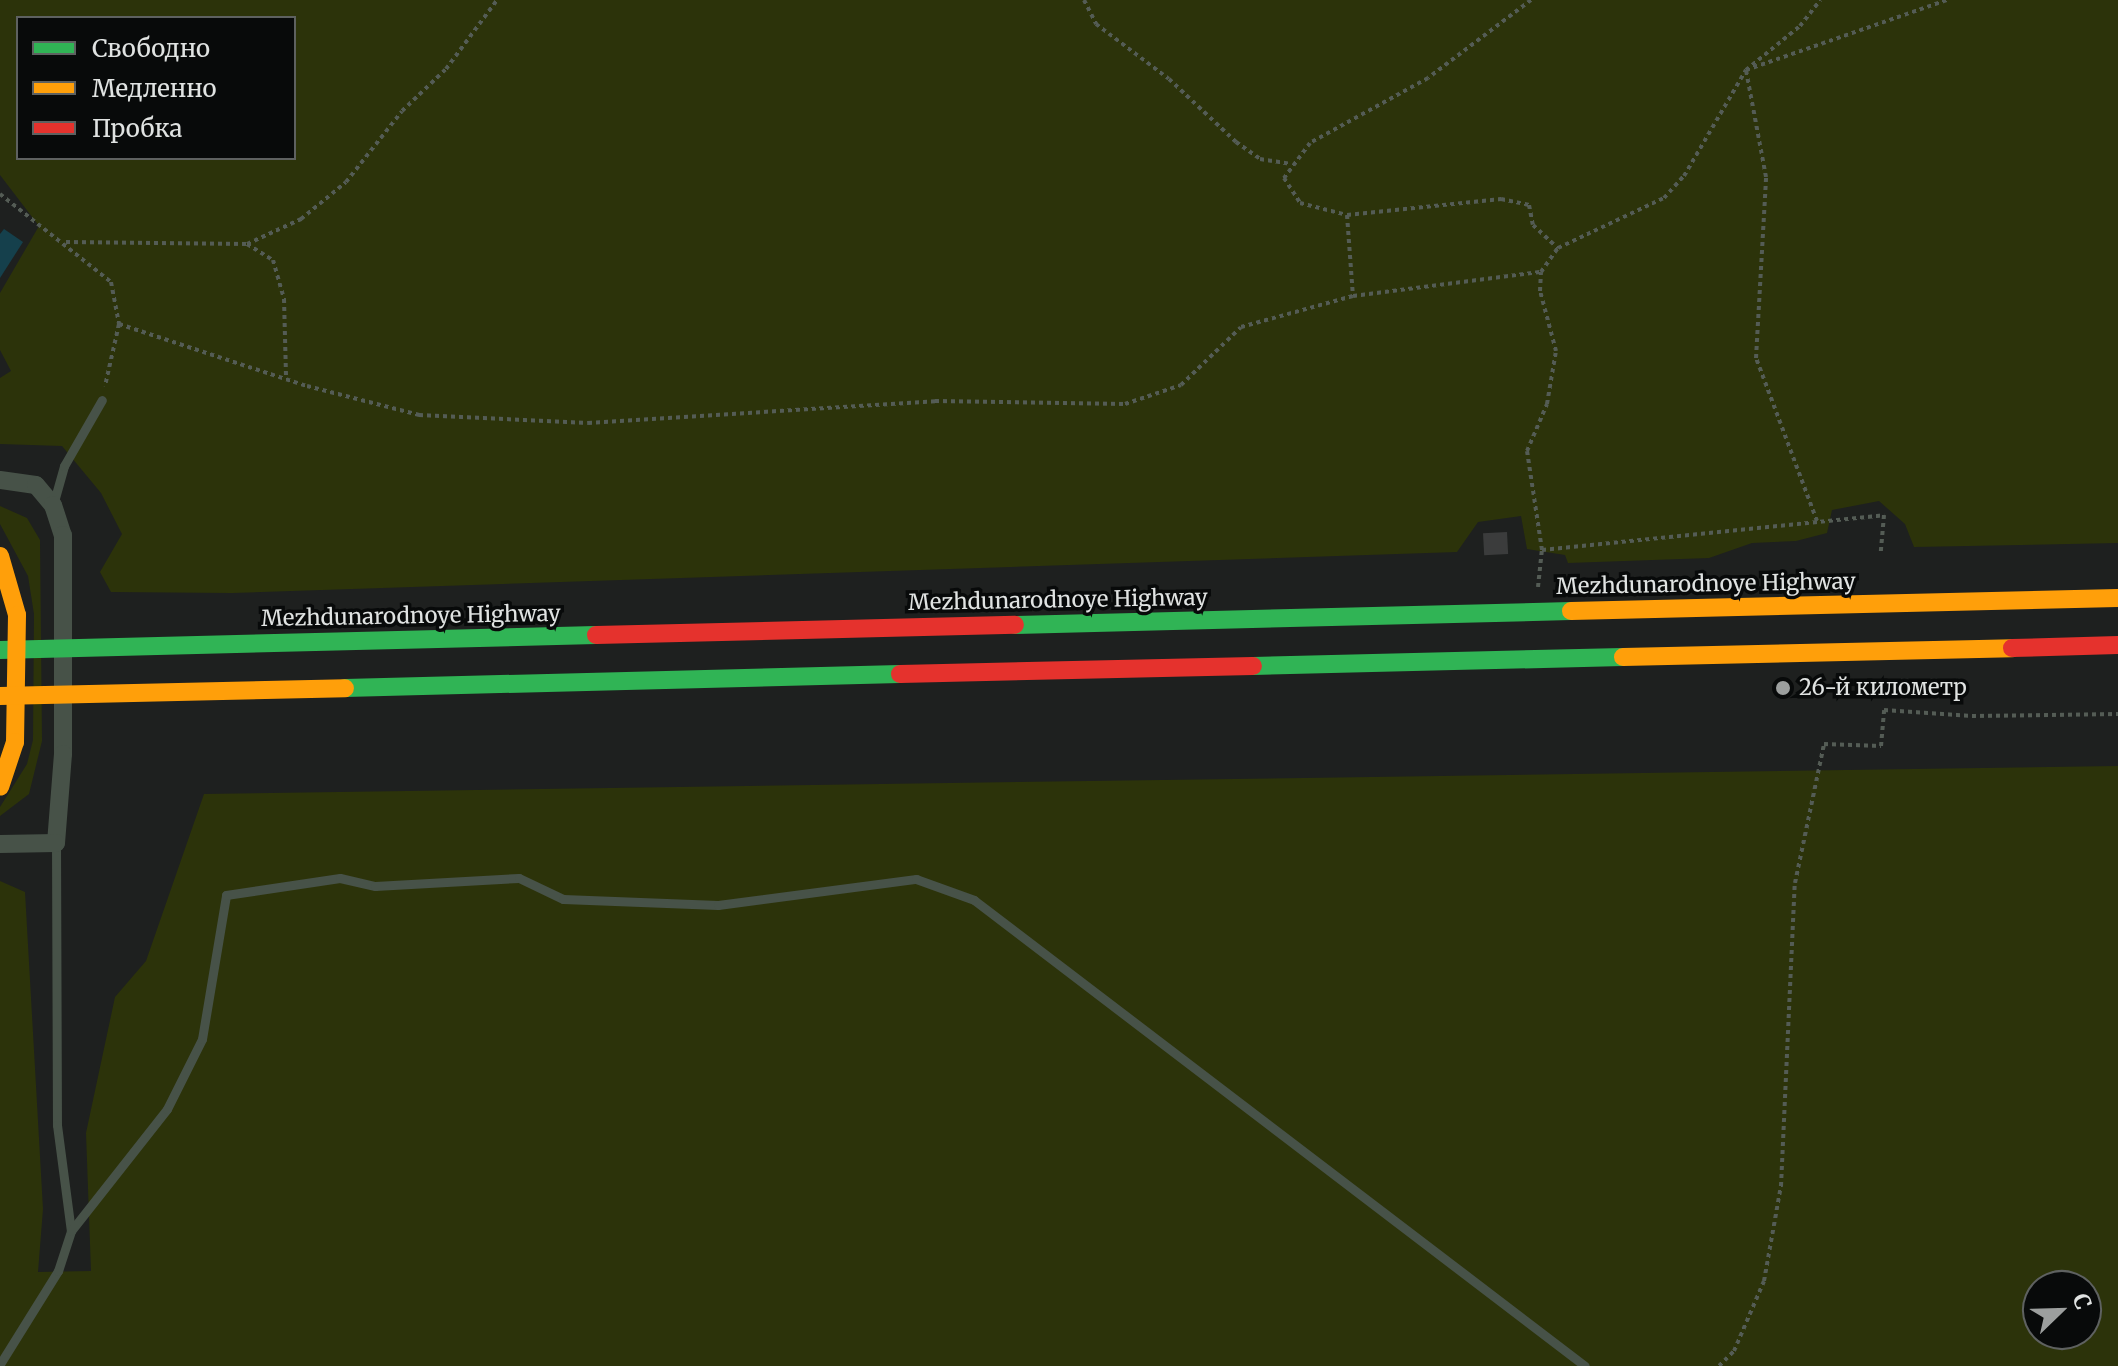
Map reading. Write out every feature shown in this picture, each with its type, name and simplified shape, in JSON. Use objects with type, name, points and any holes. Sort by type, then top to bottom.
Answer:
[{"type":"main road","points":[[0,556],[17,615],[15,742],[0,787]]},
{"type":"main road","name":"Mezhdunarodnoye Highway","points":[[0,650],[2118,598]]},
{"type":"main road","points":[[0,696],[2118,645]]},
{"type":"street","points":[[0,480],[36,485],[53,505],[63,535],[63,754],[56,843],[0,844]]},
{"type":"lane","points":[[53,505],[64,466],[102,400]]},
{"type":"lane","points":[[56,843],[57,1125],[71,1231]]},
{"type":"lane","points":[[0,1364],[58,1271],[71,1231],[167,1109],[202,1039],[226,895],[340,878],[375,886],[519,878],[563,899],[718,905],[916,879],[974,900],[1585,1366]]},
{"type":"path","points":[[66,242],[247,244],[301,219],[346,182],[402,111],[446,69],[497,0]]},
{"type":"path","points":[[1084,0],[1107,34],[1169,79],[1236,142],[1260,159],[1290,164]]},
{"type":"path","points":[[1531,0],[1428,78],[1322,135],[1290,164],[1284,178],[1300,203],[1347,215],[1501,199],[1529,205],[1533,225],[1558,248]]},
{"type":"path","points":[[1535,612],[1542,550],[1527,451],[1547,404],[1556,351],[1540,291],[1541,272],[1558,248],[1664,198],[1684,176],[1746,70],[1800,26],[1820,0]]},
{"type":"path","points":[[1746,70],[1947,0]]},
{"type":"path","points":[[1746,70],[1766,177],[1756,358],[1817,521]]},
{"type":"path","points":[[0,194],[66,242],[111,282],[119,324],[102,400]]},
{"type":"path","points":[[1347,215],[1353,296]]},
{"type":"path","points":[[247,244],[273,260],[284,299],[286,379]]},
{"type":"path","points":[[119,324],[286,379],[419,415],[588,423],[935,401],[1125,404],[1181,385],[1241,327],[1353,296],[1541,272]]},
{"type":"path","points":[[1542,550],[1884,515],[1881,553]]},
{"type":"path","points":[[1719,1366],[1734,1351],[1764,1281],[1778,1200],[1795,883],[1824,744],[1881,746],[1884,710],[1972,716],[2118,714]]},
{"type":"green space","points":[[0,0],[2118,0],[2118,543],[1914,547],[1905,524],[1879,501],[1832,510],[1827,533],[1796,541],[1752,543],[1709,558],[1568,563],[1565,555],[1527,549],[1521,516],[1478,522],[1457,552],[232,593],[111,592],[100,572],[122,534],[101,493],[62,446],[0,444],[0,378],[11,371],[0,350],[0,293],[39,226],[0,175]]},
{"type":"green space","points":[[0,506],[27,518],[40,540],[42,741],[29,794],[0,816],[0,807],[27,764],[33,740],[34,614],[28,576],[0,524]]},
{"type":"green space","points":[[2118,766],[2118,1366],[0,1366],[0,881],[25,892],[43,1209],[38,1272],[91,1271],[86,1133],[115,997],[146,961],[204,794]]},
{"type":"water","points":[[4,229],[23,242],[0,278],[0,234]]},
{"type":"building","points":[[1507,532],[1508,554],[1484,555],[1483,533]]},
{"type":"traffic: fast","points":[[1015,625],[1571,611]]},
{"type":"traffic: fast","points":[[0,650],[596,635]]},
{"type":"traffic: fast","points":[[1253,666],[1623,657]]},
{"type":"traffic: fast","points":[[345,688],[900,674]]},
{"type":"traffic: slow","points":[[0,556],[17,615],[15,742],[0,787]]},
{"type":"traffic: slow","points":[[1571,611],[2118,598]]},
{"type":"traffic: slow","points":[[1623,657],[2012,648]]},
{"type":"traffic: slow","points":[[0,696],[345,688]]},
{"type":"traffic: jam","points":[[596,635],[1015,625]]},
{"type":"traffic: jam","points":[[2012,648],[2118,645]]},
{"type":"traffic: jam","points":[[900,674],[1253,666]]},
{"type":"place","name":"26-й километр","points":[[1783,688]]}]
